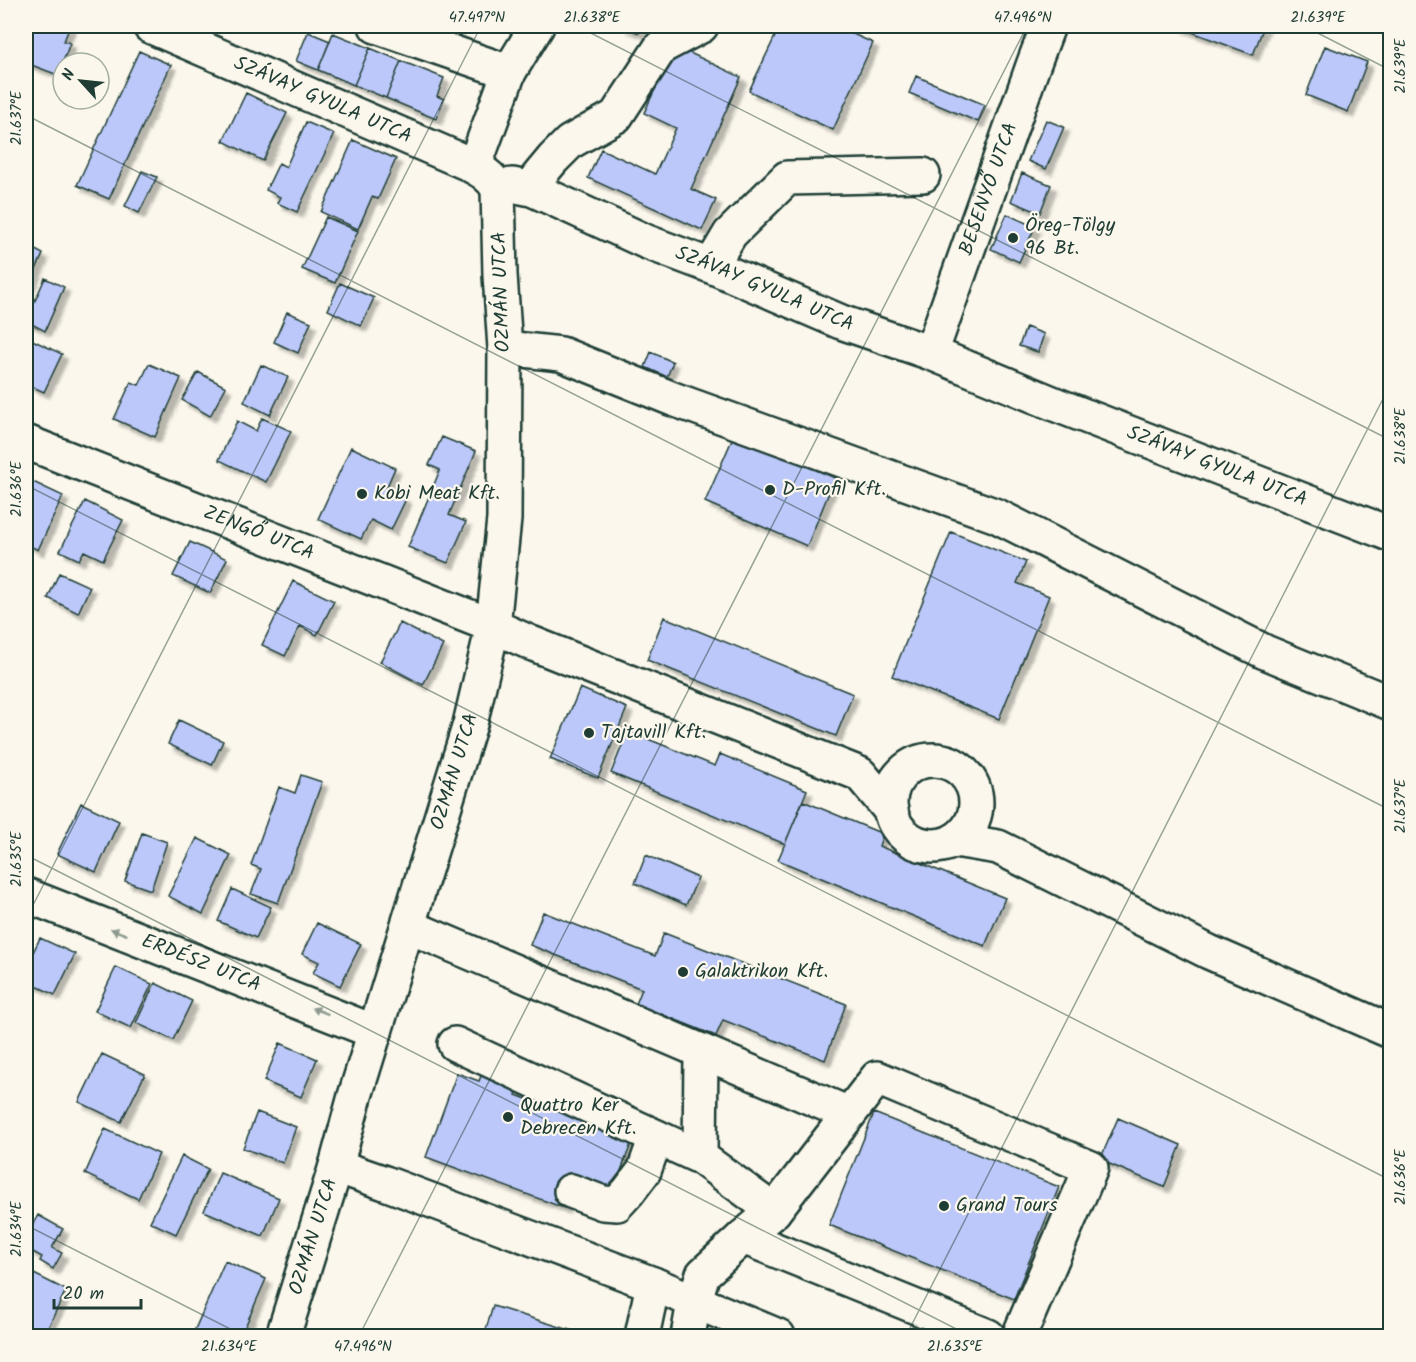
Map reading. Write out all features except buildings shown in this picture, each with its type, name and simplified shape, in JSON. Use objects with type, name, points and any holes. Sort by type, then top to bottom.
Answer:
[{"type":"street","name":"SZÁVAY GYULA UTCA","points":[[150,26],[474,167],[492,179],[498,188],[512,185],[532,189],[647,242],[711,266],[841,322],[931,352],[1057,405],[1390,534]]},
{"type":"street","points":[[376,26],[509,72]]},
{"type":"street","points":[[474,167],[509,72],[537,26]]},
{"type":"street","points":[[532,189],[538,177],[570,142],[616,116],[661,47],[701,26]]},
{"type":"street","name":"BESENYŐ UTCA","points":[[931,352],[1048,26]]},
{"type":"street","points":[[711,266],[730,234],[786,178],[923,176]]},
{"type":"street","name":"OZMÁN UTCA","points":[[283,1336],[470,724],[493,626],[504,519],[505,348],[500,275],[498,188]]},
{"type":"street","points":[[505,348],[561,354],[674,399],[997,516],[1265,652],[1390,703]]},
{"type":"street","name":"ZENGŐ UTCA","points":[[26,442],[860,774]]},
{"type":"street","points":[[891,811],[860,774],[930,760],[944,761],[957,767],[968,777],[974,790],[976,804],[998,848]]},
{"type":"street","points":[[915,764],[903,772],[894,784],[890,797],[895,823],[915,842],[928,846],[942,845],[955,840],[973,819],[976,804]]},
{"type":"street","points":[[955,840],[998,848],[1209,952],[1390,1031]]},
{"type":"street","name":"ERDÉSZ UTCA","points":[[26,895],[375,1032]]},
{"type":"street","points":[[408,926],[849,1114]]},
{"type":"street","points":[[454,1044],[700,1157],[774,1211]]},
{"type":"street","points":[[700,1157],[701,1051]]},
{"type":"street","points":[[688,1336],[694,1302],[703,1274],[774,1211],[877,1078],[1091,1168],[1019,1336]]},
{"type":"street","points":[[571,1191],[603,1203],[616,1204],[644,1171],[656,1137]]},
{"type":"street","points":[[336,1166],[653,1284],[778,1336]]},
{"type":"street","points":[[742,1237],[988,1336]]},
{"type":"street","points":[[642,1336],[653,1284]]},
{"type":"place","name":"Öreg-Tölgy 96 Bt.","points":[[1013,238]]},
{"type":"place","name":"D-Profil Kft.","points":[[770,490]]},
{"type":"place","name":"Kobi Meat Kft.","points":[[362,494]]},
{"type":"place","name":"Tajtavill Kft.","points":[[589,733]]},
{"type":"place","name":"Galaktrikon Kft.","points":[[683,972]]},
{"type":"place","name":"Quattro Ker Debrecen Kft.","points":[[508,1117]]},
{"type":"place","name":"Grand Tours","points":[[944,1206]]}]
